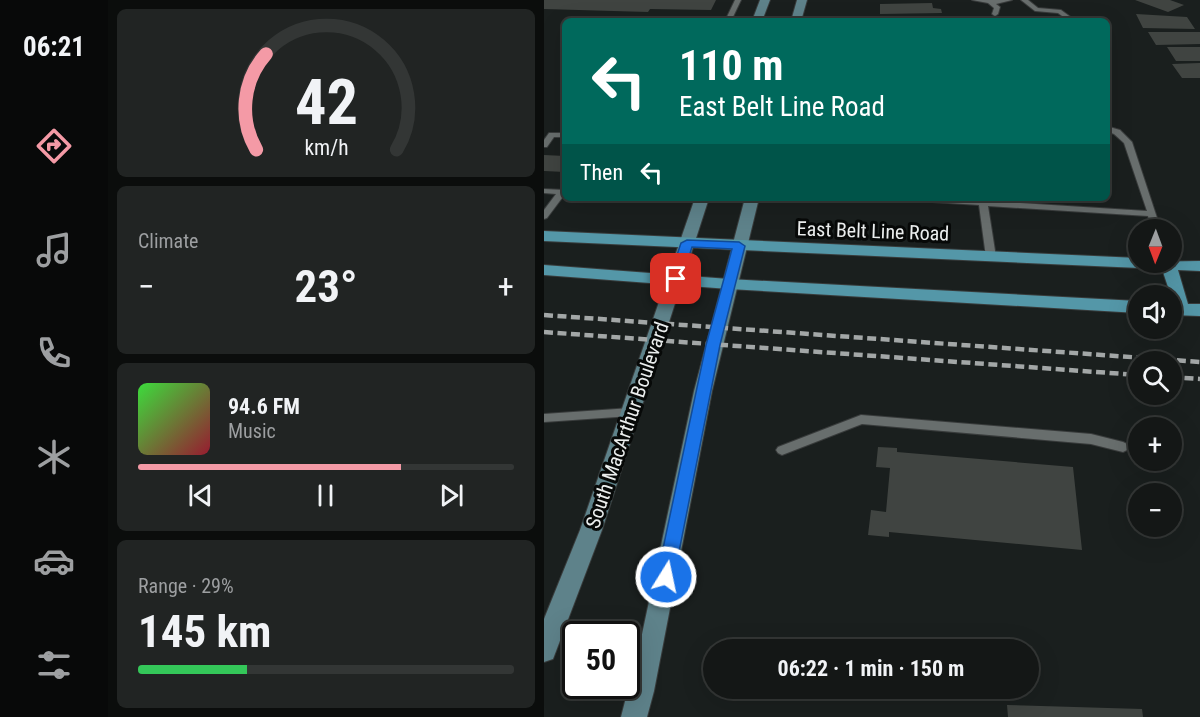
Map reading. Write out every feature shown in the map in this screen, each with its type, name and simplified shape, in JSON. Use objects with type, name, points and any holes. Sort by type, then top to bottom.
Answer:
[{"type":"main road","points":[[758,18],[765,0]]},
{"type":"main road","points":[[797,18],[802,0]]},
{"type":"main road","name":"South MacArthur Boulevard","points":[[544,650],[591,530],[701,201]]},
{"type":"main road","points":[[634,717],[649,666],[682,487],[729,284],[751,201]]},
{"type":"main road","name":"East Belt Line Road","points":[[544,236],[1128,261]]},
{"type":"main road","name":"East Belt Line Road","points":[[1182,264],[1200,266]]},
{"type":"main road","points":[[544,270],[729,284],[1128,306]]},
{"type":"main road","points":[[1182,309],[1200,310]]},
{"type":"lane","points":[[729,18],[738,0]]},
{"type":"lane","points":[[975,0],[991,3],[1009,0]]},
{"type":"lane","points":[[1024,0],[1037,10],[1054,11]]},
{"type":"lane","points":[[1040,0],[1054,11],[1072,18]]},
{"type":"lane","points":[[991,3],[997,7],[995,14]]},
{"type":"lane","points":[[1110,129],[1117,132],[1128,142],[1154,219]]},
{"type":"lane","points":[[544,145],[552,135],[562,135]]},
{"type":"lane","points":[[544,190],[562,192]]},
{"type":"lane","points":[[544,216],[562,193]]},
{"type":"lane","points":[[982,201],[991,256]]},
{"type":"lane","points":[[994,201],[1152,214]]},
{"type":"lane","points":[[544,418],[631,412]]},
{"type":"lane","points":[[782,450],[861,419],[1091,439],[1123,447]]},
{"type":"building","points":[[544,0],[716,0],[711,10],[650,9],[648,12],[544,9]]},
{"type":"building","points":[[1135,0],[1170,0],[1184,5],[1168,12]]},
{"type":"building","points":[[932,3],[933,8],[941,9],[942,13],[880,14],[880,4]]},
{"type":"building","points":[[1136,14],[1187,17],[1195,29],[1143,28]]},
{"type":"building","points":[[1148,32],[1200,32],[1200,44],[1156,45]]},
{"type":"building","points":[[1167,47],[1200,47],[1200,61],[1176,61]]},
{"type":"building","points":[[1200,63],[1200,78],[1182,78],[1172,64]]},
{"type":"building","points":[[544,155],[562,156],[562,172],[544,171]]},
{"type":"building","points":[[878,447],[897,448],[897,452],[1073,467],[1082,550],[889,532],[889,537],[868,535],[871,510],[886,512],[890,468],[876,467]]},
{"type":"building","points":[[1007,705],[1142,709],[1143,717],[1008,717]]},
{"type":"railway","points":[[544,315],[1200,362]]},
{"type":"railway","points":[[544,332],[1128,374]]},
{"type":"railway","points":[[1182,378],[1200,379]]},
{"type":"route","points":[[666,577],[713,345],[739,246],[687,243],[676,279]]}]
